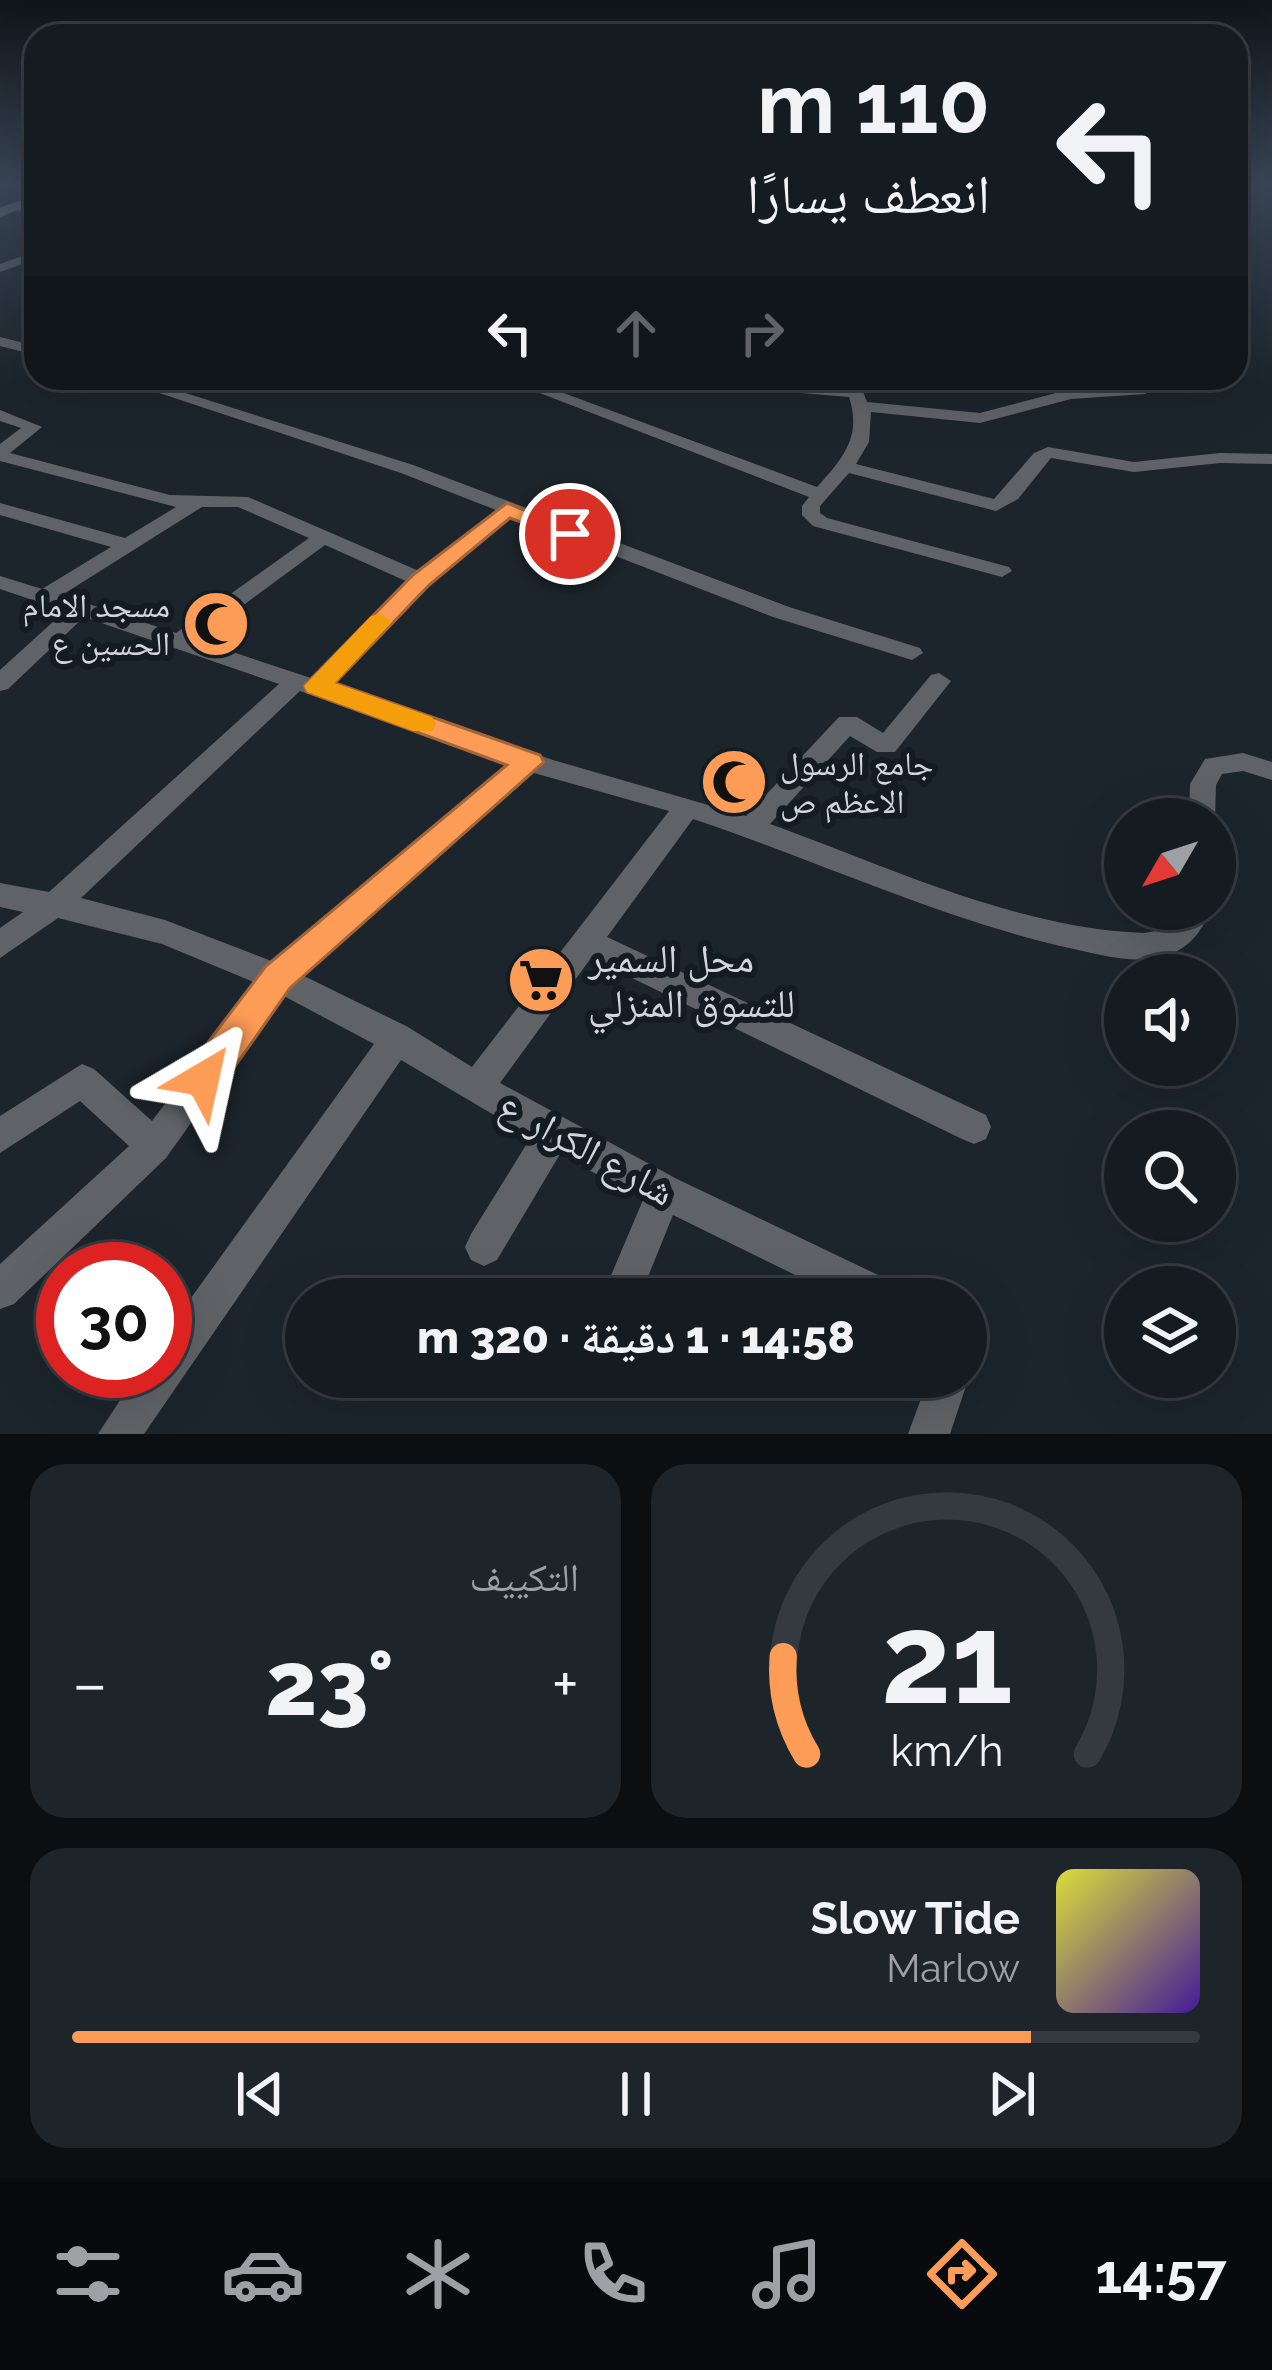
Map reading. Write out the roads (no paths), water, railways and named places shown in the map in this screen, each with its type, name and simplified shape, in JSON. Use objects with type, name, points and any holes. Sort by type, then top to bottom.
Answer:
[{"type":"street","points":[[159,390],[406,469],[782,612],[912,653]]},
{"type":"street","points":[[541,390],[819,494]]},
{"type":"street","points":[[807,390],[856,392],[866,431],[845,467],[810,510],[820,522],[1002,571]]},
{"type":"street","points":[[862,406],[980,418],[1071,394],[1130,390]]},
{"type":"street","points":[[0,415],[34,427],[0,454]]},
{"type":"street","points":[[845,467],[996,506],[1006,502],[1037,457],[1048,452],[1134,467],[1220,458],[1272,459]]},
{"type":"street","points":[[0,454],[161,499],[241,501],[421,580]]},
{"type":"street","points":[[44,597],[200,500]]},
{"type":"street","points":[[0,509],[127,545]]},
{"type":"street","points":[[0,945],[53,906],[421,580],[507,510]]},
{"type":"street","points":[[178,640],[322,538]]},
{"type":"street","points":[[0,582],[530,762],[688,806],[957,902],[1133,946],[1176,939],[1187,930]]},
{"type":"street","points":[[0,683],[80,609]]},
{"type":"street","points":[[751,828],[848,723],[886,746],[939,681]]},
{"type":"street","points":[[0,1290],[154,1146],[278,977],[530,762]]},
{"type":"street","points":[[1203,798],[1203,784],[1214,766],[1243,762],[1272,771]]},
{"type":"street","name":"شارع الكرار ع","points":[[688,806],[476,1088],[664,1192],[842,1278]]},
{"type":"street","points":[[0,896],[118,918],[278,977],[397,1038],[476,1088]]},
{"type":"street","points":[[588,942],[974,1127]]},
{"type":"street","points":[[192,1330],[397,1038]]},
{"type":"street","points":[[0,1136],[82,1080],[154,1146]]},
{"type":"street","points":[[484,1247],[554,1132]]},
{"type":"street","points":[[629,1278],[664,1192]]},
{"type":"street","points":[[119,1434],[144,1398]]},
{"type":"street","points":[[929,1434],[942,1398]]},
{"type":"place","name":"مسجد الامام الحسين ع","points":[[216,624]]},
{"type":"place","name":"جامع الرسول الاعظم ص","points":[[734,782]]},
{"type":"place","name":"محل السمير للتسوق المنزلي","points":[[541,980]]}]
